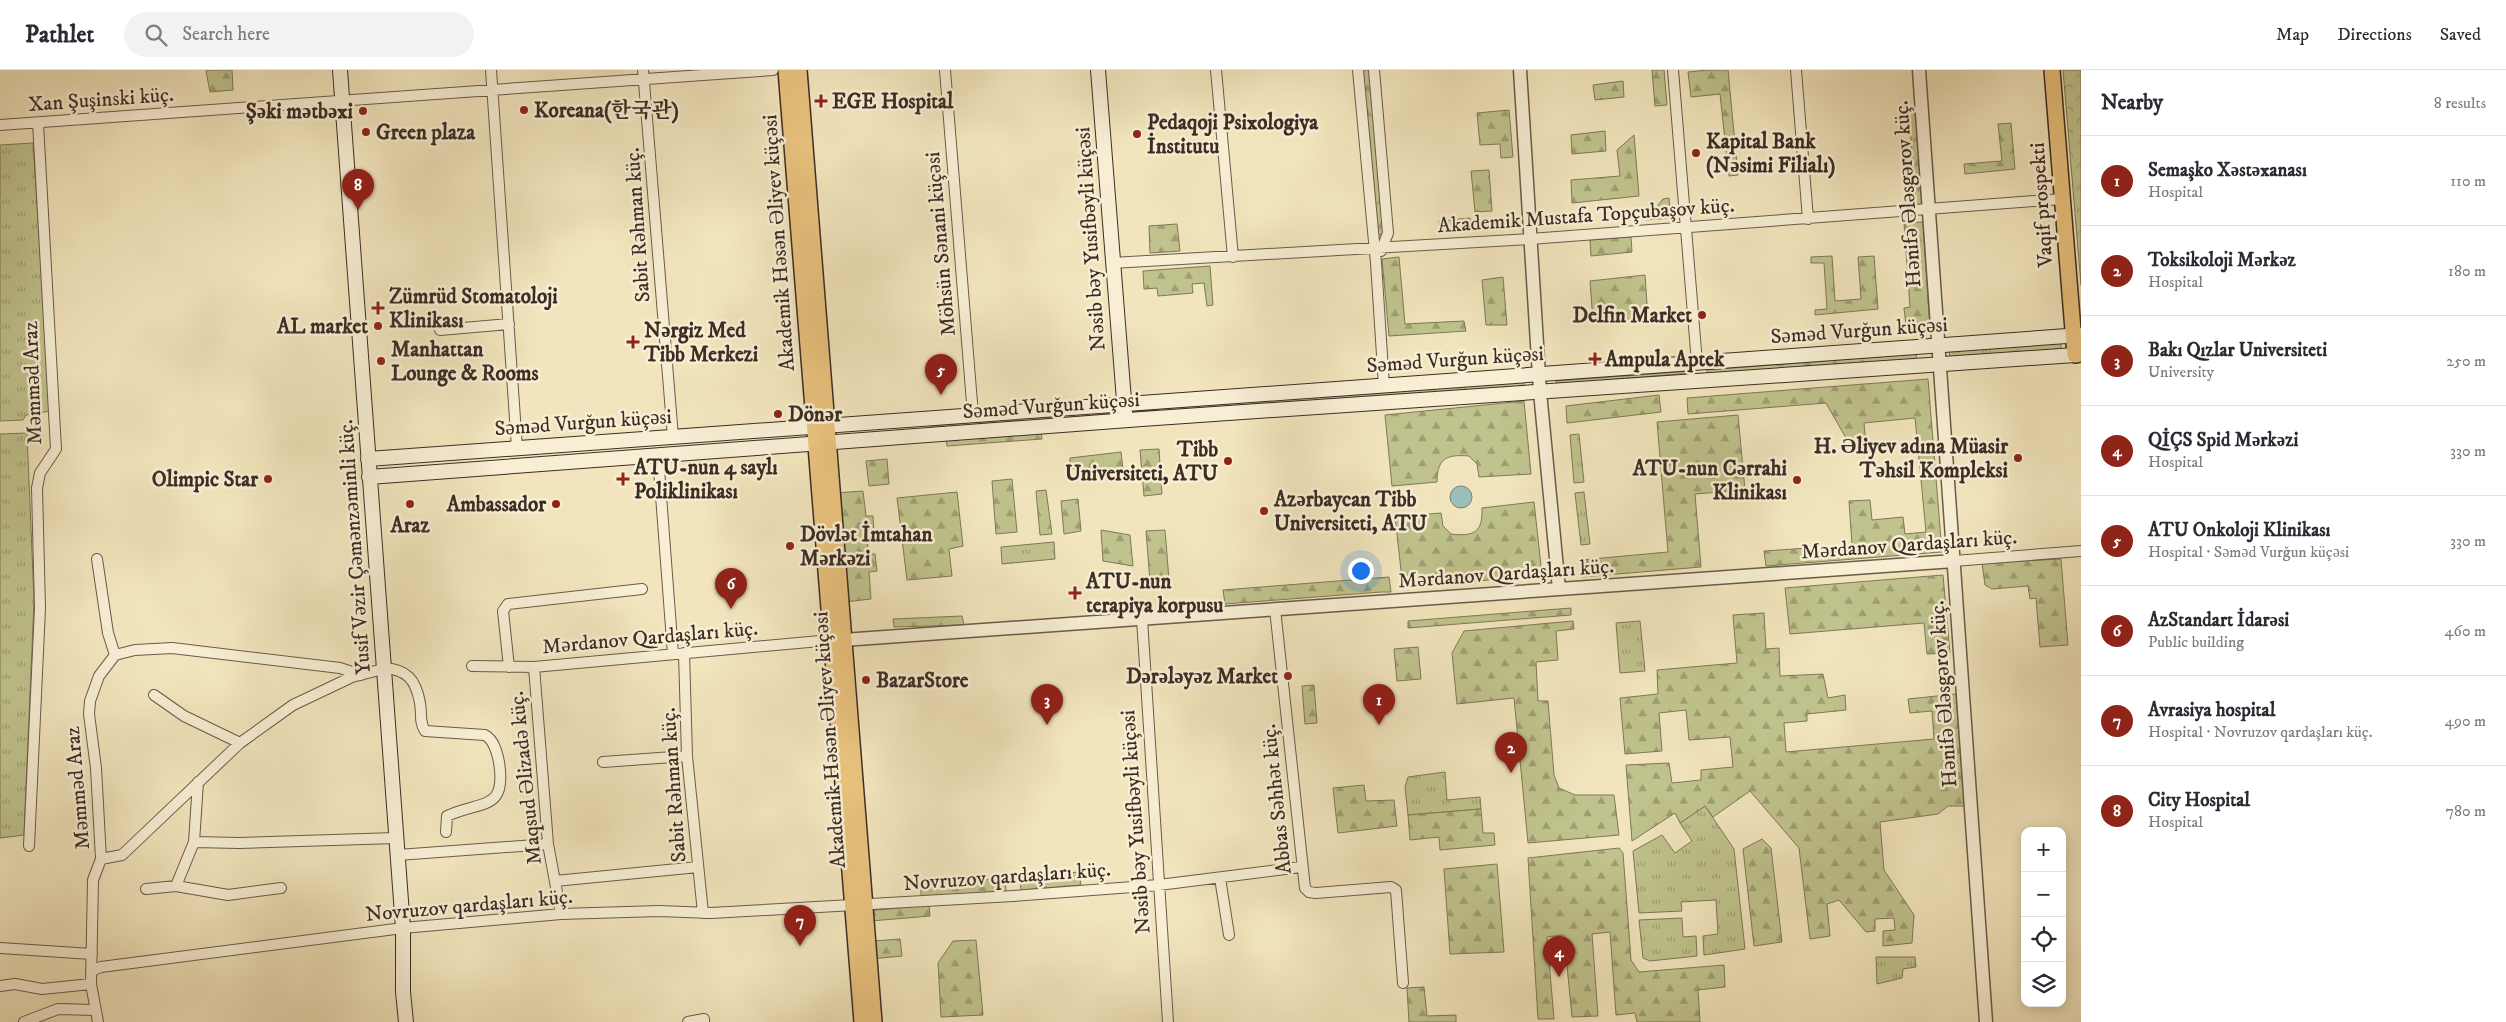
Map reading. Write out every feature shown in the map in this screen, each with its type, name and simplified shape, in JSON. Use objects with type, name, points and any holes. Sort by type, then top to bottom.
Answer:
[{"type":"main road","name":"Yusif Vəzir Çəmənzəminli küç.","points":[[340,70],[398,855],[403,928],[403,992],[406,1022]]},
{"type":"main road","name":"Akademik Həsən Əliyev küçəsi","points":[[786,70],[837,640],[858,905],[862,1022]]},
{"type":"main road","name":"Akademik Həsən Əliyev küçəsi","points":[[799,70],[818,422]]},
{"type":"main road","name":"Nəsib bəy Yusifbəyli küçəsi","points":[[1098,70],[1122,405]]},
{"type":"main road","name":"Vaqif prospekti","points":[[2052,70],[2062,199],[2078,354]]},
{"type":"main road","name":"Səməd Vurğun küçəsi","points":[[368,459],[673,437],[818,422],[973,416],[2077,336]]},
{"type":"main road","name":"Səməd Vurğun küçəsi","points":[[369,477],[658,456],[820,448],[925,436],[1136,419],[1699,382],[2078,354]]},
{"type":"main road","points":[[1697,363],[1699,382]]},
{"type":"main road","points":[[1122,405],[1128,416],[1136,419]]},
{"type":"main road","points":[[924,419],[925,436]]},
{"type":"main road","name":"Akademik Həsən Əliyev küçəsi","points":[[858,905],[874,1022]]},
{"type":"street","points":[[491,70],[518,448]]},
{"type":"street","name":"Xan Şuşinski küç.","points":[[0,126],[342,100],[493,91],[644,74],[773,70]]},
{"type":"street","name":"Möhsün Sənani küçəsi","points":[[945,70],[973,416]]},
{"type":"street","points":[[1216,70],[1233,257]]},
{"type":"street","points":[[1358,70],[1378,251],[1384,386]]},
{"type":"street","points":[[1374,70],[1388,233],[1378,251]]},
{"type":"street","points":[[1520,70],[1538,375],[1559,589]]},
{"type":"street","points":[[1673,70],[1697,363]]},
{"type":"street","points":[[1796,70],[1808,219]]},
{"type":"street","name":"Hənifə Ələsgərov küç.","points":[[1918,70],[1986,1022]]},
{"type":"street","name":"Sabit Rəhman küç.","points":[[644,74],[673,437]]},
{"type":"street","name":"Məmməd Araz","points":[[29,846],[40,608],[37,488],[40,473],[56,449],[38,123]]},
{"type":"street","name":"Akademik Mustafa Topçubaşov küç.","points":[[1112,263],[1378,251],[2062,199]]},
{"type":"street","points":[[440,330],[509,324]]},
{"type":"street","name":"Sabit Rəhman küç.","points":[[658,456],[678,654],[686,756],[703,913]]},
{"type":"street","name":"Mərdanov Qardaşları küç.","points":[[472,666],[534,667],[837,640],[1000,630],[2081,551]]},
{"type":"street","points":[[97,559],[108,632],[115,655],[135,650],[172,648],[340,668],[361,675]]},
{"type":"street","points":[[509,667],[504,611],[508,604],[642,589]]},
{"type":"street","name":"Abbas Səhhət küç.","points":[[1275,609],[1301,866],[1305,888],[1309,892],[1391,887],[1396,890],[1403,983]]},
{"type":"street","name":"Nəsib bəy Yusifbəyli küçəsi","points":[[1142,619],[1168,1022]]},
{"type":"street","name":"Məmməd Araz","points":[[98,1022],[91,984],[93,880],[102,859],[96,768],[89,714],[94,684],[115,655]]},
{"type":"street","name":"Maqsud Əlizadə küç.","points":[[534,667],[548,844],[561,914]]},
{"type":"street","points":[[102,859],[122,855],[240,743],[293,705],[361,675],[383,669],[401,670],[408,676],[420,702],[421,724],[425,731],[485,735],[492,741],[498,754],[501,784],[499,792],[492,800],[479,806],[447,816],[446,832]]},
{"type":"street","points":[[154,694],[184,716],[240,743]]},
{"type":"street","points":[[603,762],[686,756]]},
{"type":"street","points":[[176,886],[194,842],[198,782]]},
{"type":"street","points":[[194,842],[239,843],[396,838]]},
{"type":"street","points":[[398,855],[548,844]]},
{"type":"street","points":[[555,881],[698,866]]},
{"type":"street","name":"Novruzov qardaşları küç.","points":[[91,972],[101,967],[403,928],[561,914],[659,911],[703,913],[858,905],[1159,885],[1301,866]]},
{"type":"street","points":[[1220,878],[1228,935]]},
{"type":"street","points":[[146,889],[176,886],[228,895],[281,888]]},
{"type":"street","points":[[0,948],[92,954]]},
{"type":"street","points":[[0,986],[15,984],[42,988],[91,984]]},
{"type":"street","points":[[24,1022],[58,1009],[95,1010]]},
{"type":"street","points":[[688,1022],[704,1020]]},
{"type":"green space","points":[[232,70],[233,90],[210,92],[206,71]]},
{"type":"green space","points":[[1363,70],[1370,70],[1384,234],[1377,235]]},
{"type":"green space","points":[[1652,70],[1664,70],[1667,105],[1655,106]]},
{"type":"green space","points":[[1728,70],[1738,175],[1729,176],[1720,94],[1691,97],[1688,72]]},
{"type":"green space","points":[[2063,70],[2081,70],[2081,285]]},
{"type":"green space","points":[[1623,81],[1624,97],[1595,100],[1593,85]]},
{"type":"green space","points":[[1509,110],[1513,157],[1501,158],[1500,144],[1480,145],[1477,113]]},
{"type":"green space","points":[[1916,113],[1924,204],[1916,205],[1909,114]]},
{"type":"green space","points":[[2011,123],[2015,169],[1965,174],[1964,164],[2002,161],[1998,124]]},
{"type":"green space","points":[[1605,131],[1606,151],[1572,154],[1571,135]]},
{"type":"green space","points":[[1634,135],[1639,196],[1572,203],[1571,180],[1620,176],[1617,150]]},
{"type":"green space","points":[[33,143],[51,411],[26,415],[23,420],[0,421],[0,145]]},
{"type":"green space","points":[[1489,170],[1492,211],[1475,212],[1471,171]]},
{"type":"green space","points":[[1669,198],[1671,218],[1646,220],[1663,199]]},
{"type":"green space","points":[[1470,218],[1471,231],[1440,233],[1439,221]]},
{"type":"green space","points":[[1923,222],[1930,329],[1927,332],[1907,334],[1904,308],[1910,307],[1904,223]]},
{"type":"green space","points":[[1177,224],[1180,251],[1150,253],[1149,226]]},
{"type":"green space","points":[[1631,237],[1632,252],[1591,256],[1590,240]]},
{"type":"green space","points":[[1832,256],[1835,301],[1861,299],[1858,257],[1874,256],[1878,309],[1815,315],[1815,310],[1827,309],[1824,263],[1811,263],[1811,257]]},
{"type":"green space","points":[[1399,257],[1405,324],[1464,321],[1466,331],[1389,336],[1382,259]]},
{"type":"green space","points":[[1210,266],[1213,305],[1207,306],[1204,283],[1192,284],[1193,293],[1158,296],[1157,288],[1144,289],[1143,271]]},
{"type":"green space","points":[[1645,275],[1648,318],[1593,322],[1590,281]]},
{"type":"green space","points":[[1503,277],[1507,325],[1486,325],[1482,280]]},
{"type":"green space","points":[[2061,343],[2061,349],[1950,357],[1949,351]]},
{"type":"green space","points":[[1916,354],[1917,360],[1707,375],[1707,370]]},
{"type":"green space","points":[[1692,371],[1692,373],[1556,384],[1556,381]]},
{"type":"green space","points":[[1928,379],[1942,552],[1766,566],[1764,551],[1852,545],[1849,501],[1870,500],[1872,520],[1903,517],[1905,534],[1926,532],[1915,418],[1864,423],[1866,444],[1850,445],[1826,403],[1688,414],[1687,398]]},
{"type":"green space","points":[[1524,382],[1524,386],[1147,412],[1146,409]]},
{"type":"green space","points":[[1659,395],[1661,412],[1567,423],[1566,406]]},
{"type":"green space","points":[[1524,401],[1531,474],[1479,477],[1477,464],[1469,456],[1454,456],[1441,463],[1437,474],[1437,482],[1392,486],[1385,415]]},
{"type":"green space","points":[[1097,412],[1097,415],[931,429],[930,426]]},
{"type":"green space","points":[[1738,415],[1745,490],[1695,494],[1701,567],[1582,577],[1581,560],[1668,552],[1657,422]]},
{"type":"green space","points":[[1041,431],[1042,439],[947,446],[946,439]]},
{"type":"green space","points":[[27,433],[34,600],[24,835],[0,838],[0,434]]},
{"type":"green space","points":[[1579,434],[1584,482],[1574,483],[1570,435]]},
{"type":"green space","points":[[1159,449],[1162,494],[1144,496],[1140,450]]},
{"type":"green space","points":[[1121,452],[1123,469],[1096,472],[1095,467],[1070,469],[1070,458]]},
{"type":"green space","points":[[887,459],[889,484],[869,486],[866,461]]},
{"type":"green space","points":[[1012,479],[1017,532],[996,534],[992,481]]},
{"type":"green space","points":[[1046,490],[1052,534],[1040,535],[1036,491]]},
{"type":"green space","points":[[863,491],[866,516],[873,516],[874,533],[866,534],[869,554],[875,554],[877,571],[869,572],[871,599],[845,602],[836,493]]},
{"type":"green space","points":[[957,492],[963,546],[949,549],[952,576],[907,580],[897,498]]},
{"type":"green space","points":[[1584,492],[1590,544],[1581,545],[1575,493]]},
{"type":"green space","points":[[1078,499],[1081,531],[1064,534],[1061,501]]},
{"type":"green space","points":[[1534,502],[1542,575],[1403,588],[1395,517],[1441,513],[1443,526],[1451,534],[1466,535],[1479,528],[1482,508]]},
{"type":"green space","points":[[1101,530],[1130,535],[1133,566],[1103,561]]},
{"type":"green space","points":[[1165,530],[1169,580],[1150,581],[1146,531]]},
{"type":"green space","points":[[1054,542],[1055,559],[1002,564],[1001,547]]},
{"type":"green space","points":[[2061,559],[2068,645],[2040,647],[2036,598],[2030,599],[2028,586],[1992,589],[1985,585],[1982,563]]},
{"type":"green space","points":[[1943,575],[1950,653],[1927,654],[1924,623],[1790,634],[1785,588]]},
{"type":"green space","points":[[1389,577],[1391,592],[1225,604],[1223,590]]},
{"type":"green space","points":[[1571,608],[1571,615],[1408,628],[1408,621]]},
{"type":"green space","points":[[1764,613],[1766,649],[1779,648],[1780,676],[1823,674],[1828,698],[1845,695],[1846,710],[1807,714],[1807,721],[1784,723],[1786,752],[1934,739],[1932,711],[1910,713],[1908,699],[1956,694],[1965,806],[1948,806],[1938,814],[1880,822],[1884,870],[1914,915],[1912,943],[1883,946],[1883,931],[1895,930],[1894,918],[1875,919],[1875,931],[1866,932],[1839,900],[1827,904],[1830,936],[1810,939],[1799,848],[1750,791],[1713,817],[1705,806],[1680,823],[1675,813],[1632,841],[1626,765],[1669,763],[1672,783],[1701,780],[1701,770],[1733,767],[1730,737],[1689,740],[1686,710],[1659,713],[1662,751],[1625,754],[1620,698],[1658,694],[1657,670],[1737,663],[1733,615]]},
{"type":"green space","points":[[962,616],[964,625],[894,627],[893,619]]},
{"type":"green space","points":[[1573,621],[1574,629],[1556,631],[1558,660],[1536,662],[1538,701],[1548,701],[1554,775],[1559,788],[1575,795],[1614,795],[1619,835],[1528,843],[1514,698],[1457,704],[1452,653],[1464,631]]},
{"type":"green space","points":[[1640,621],[1645,671],[1620,673],[1616,623]]},
{"type":"green space","points":[[1418,647],[1421,679],[1397,681],[1394,649]]},
{"type":"green space","points":[[1314,685],[1317,723],[1305,724],[1302,686]]},
{"type":"green space","points":[[1445,772],[1447,800],[1480,797],[1481,809],[1408,815],[1405,787],[1408,777]]},
{"type":"green space","points":[[1364,785],[1366,801],[1394,800],[1397,826],[1338,833],[1333,788]]},
{"type":"green space","points":[[1705,806],[1734,849],[1745,949],[1704,955],[1703,936],[1718,934],[1716,900],[1681,902],[1682,911],[1639,913],[1633,851],[1662,835],[1675,853],[1692,841],[1680,823]]},
{"type":"green space","points":[[1481,809],[1483,833],[1494,833],[1495,845],[1440,850],[1439,837],[1410,840],[1408,815]]},
{"type":"green space","points":[[1762,839],[1771,848],[1782,942],[1754,946],[1743,849]]},
{"type":"green space","points":[[1619,848],[1623,853],[1631,960],[1639,972],[1724,965],[1725,987],[1698,990],[1700,1022],[1637,1022],[1635,1013],[1616,1015],[1610,932],[1592,934],[1598,1016],[1572,1017],[1564,935],[1547,937],[1554,1019],[1538,1019],[1528,858]]},
{"type":"green space","points":[[1497,864],[1504,952],[1450,954],[1444,869]]},
{"type":"green space","points":[[1079,872],[1081,885],[1021,890],[1020,877]]},
{"type":"green space","points":[[1005,878],[1006,892],[921,898],[921,886]]},
{"type":"green space","points":[[929,905],[930,916],[871,921],[873,941],[900,939],[902,956],[871,959],[867,911]]},
{"type":"green space","points":[[1682,918],[1683,937],[1696,936],[1697,956],[1650,961],[1643,958],[1639,920]]},
{"type":"green space","points":[[976,940],[983,1015],[941,1017],[938,963],[953,941]]},
{"type":"green space","points":[[1876,957],[1915,957],[1916,967],[1903,969],[1902,978],[1877,984]]},
{"type":"green space","points":[[1424,987],[1427,1016],[1456,1015],[1456,1022],[1409,1022],[1407,988]]},
{"type":"water","points":[[1461,486],[1471,493],[1472,497],[1465,507],[1461,508],[1451,501],[1450,497],[1457,487]]},
{"type":"place","name":"EGE Hospital","points":[[821,101]]},
{"type":"place","name":"Koreana(한국관)","points":[[524,110]]},
{"type":"place","name":"Şəki mətbəxi","points":[[363,111]]},
{"type":"place","name":"Green plaza","points":[[366,132]]},
{"type":"place","name":"Pedaqoji Psixologiya İnstitutu","points":[[1137,134]]},
{"type":"place","name":"Kapital Bank (Nəsimi Filialı)","points":[[1696,153]]},
{"type":"place","name":"City Hospital","points":[[358,210]]},
{"type":"place","name":"Zümrüd Stomatoloji Klinikası","points":[[378,308]]},
{"type":"place","name":"Delfin Market","points":[[1702,315]]},
{"type":"place","name":"AL market","points":[[378,326]]},
{"type":"place","name":"Nərgiz Med Tibb Merkezi","points":[[633,342]]},
{"type":"place","name":"Ampula Aptek","points":[[1595,359]]},
{"type":"place","name":"Manhattan Lounge & Rooms","points":[[381,361]]},
{"type":"place","name":"ATU Onkoloji Klinikası","points":[[941,395]]},
{"type":"place","name":"Dönər","points":[[778,414]]},
{"type":"place","name":"H. Əliyev adına Müasir Təhsil Kompleksi","points":[[2018,458]]},
{"type":"place","name":"Tibb Universiteti, ATU","points":[[1228,461]]},
{"type":"place","name":"Olimpic Star","points":[[268,479]]},
{"type":"place","name":"ATU-nun 4 saylı Poliklinikası","points":[[623,479]]},
{"type":"place","name":"ATU-nun Cərrahi Klinikası","points":[[1797,480]]},
{"type":"place","name":"Araz","points":[[410,504]]},
{"type":"place","name":"Ambassador","points":[[556,504]]},
{"type":"place","name":"Azərbaycan Tibb Universiteti, ATU","points":[[1264,511]]},
{"type":"place","name":"Dövlət İmtahan Mərkəzi","points":[[790,546]]},
{"type":"place","name":"ATU-nun terapiya korpusu","points":[[1075,593]]},
{"type":"place","name":"AzStandart İdarəsi","points":[[731,609]]},
{"type":"place","name":"Dərələyəz Market","points":[[1288,676]]},
{"type":"place","name":"BazarStore","points":[[866,680]]},
{"type":"place","name":"Bakı Qızlar Universiteti","points":[[1047,725]]},
{"type":"place","name":"Semaşko Xəstəxanası","points":[[1379,725]]},
{"type":"place","name":"Toksikoloji Mərkəz","points":[[1511,773]]},
{"type":"place","name":"Avrasiya hospital","points":[[800,946]]},
{"type":"place","name":"QİÇS Spid Mərkəzi","points":[[1559,977]]}]
